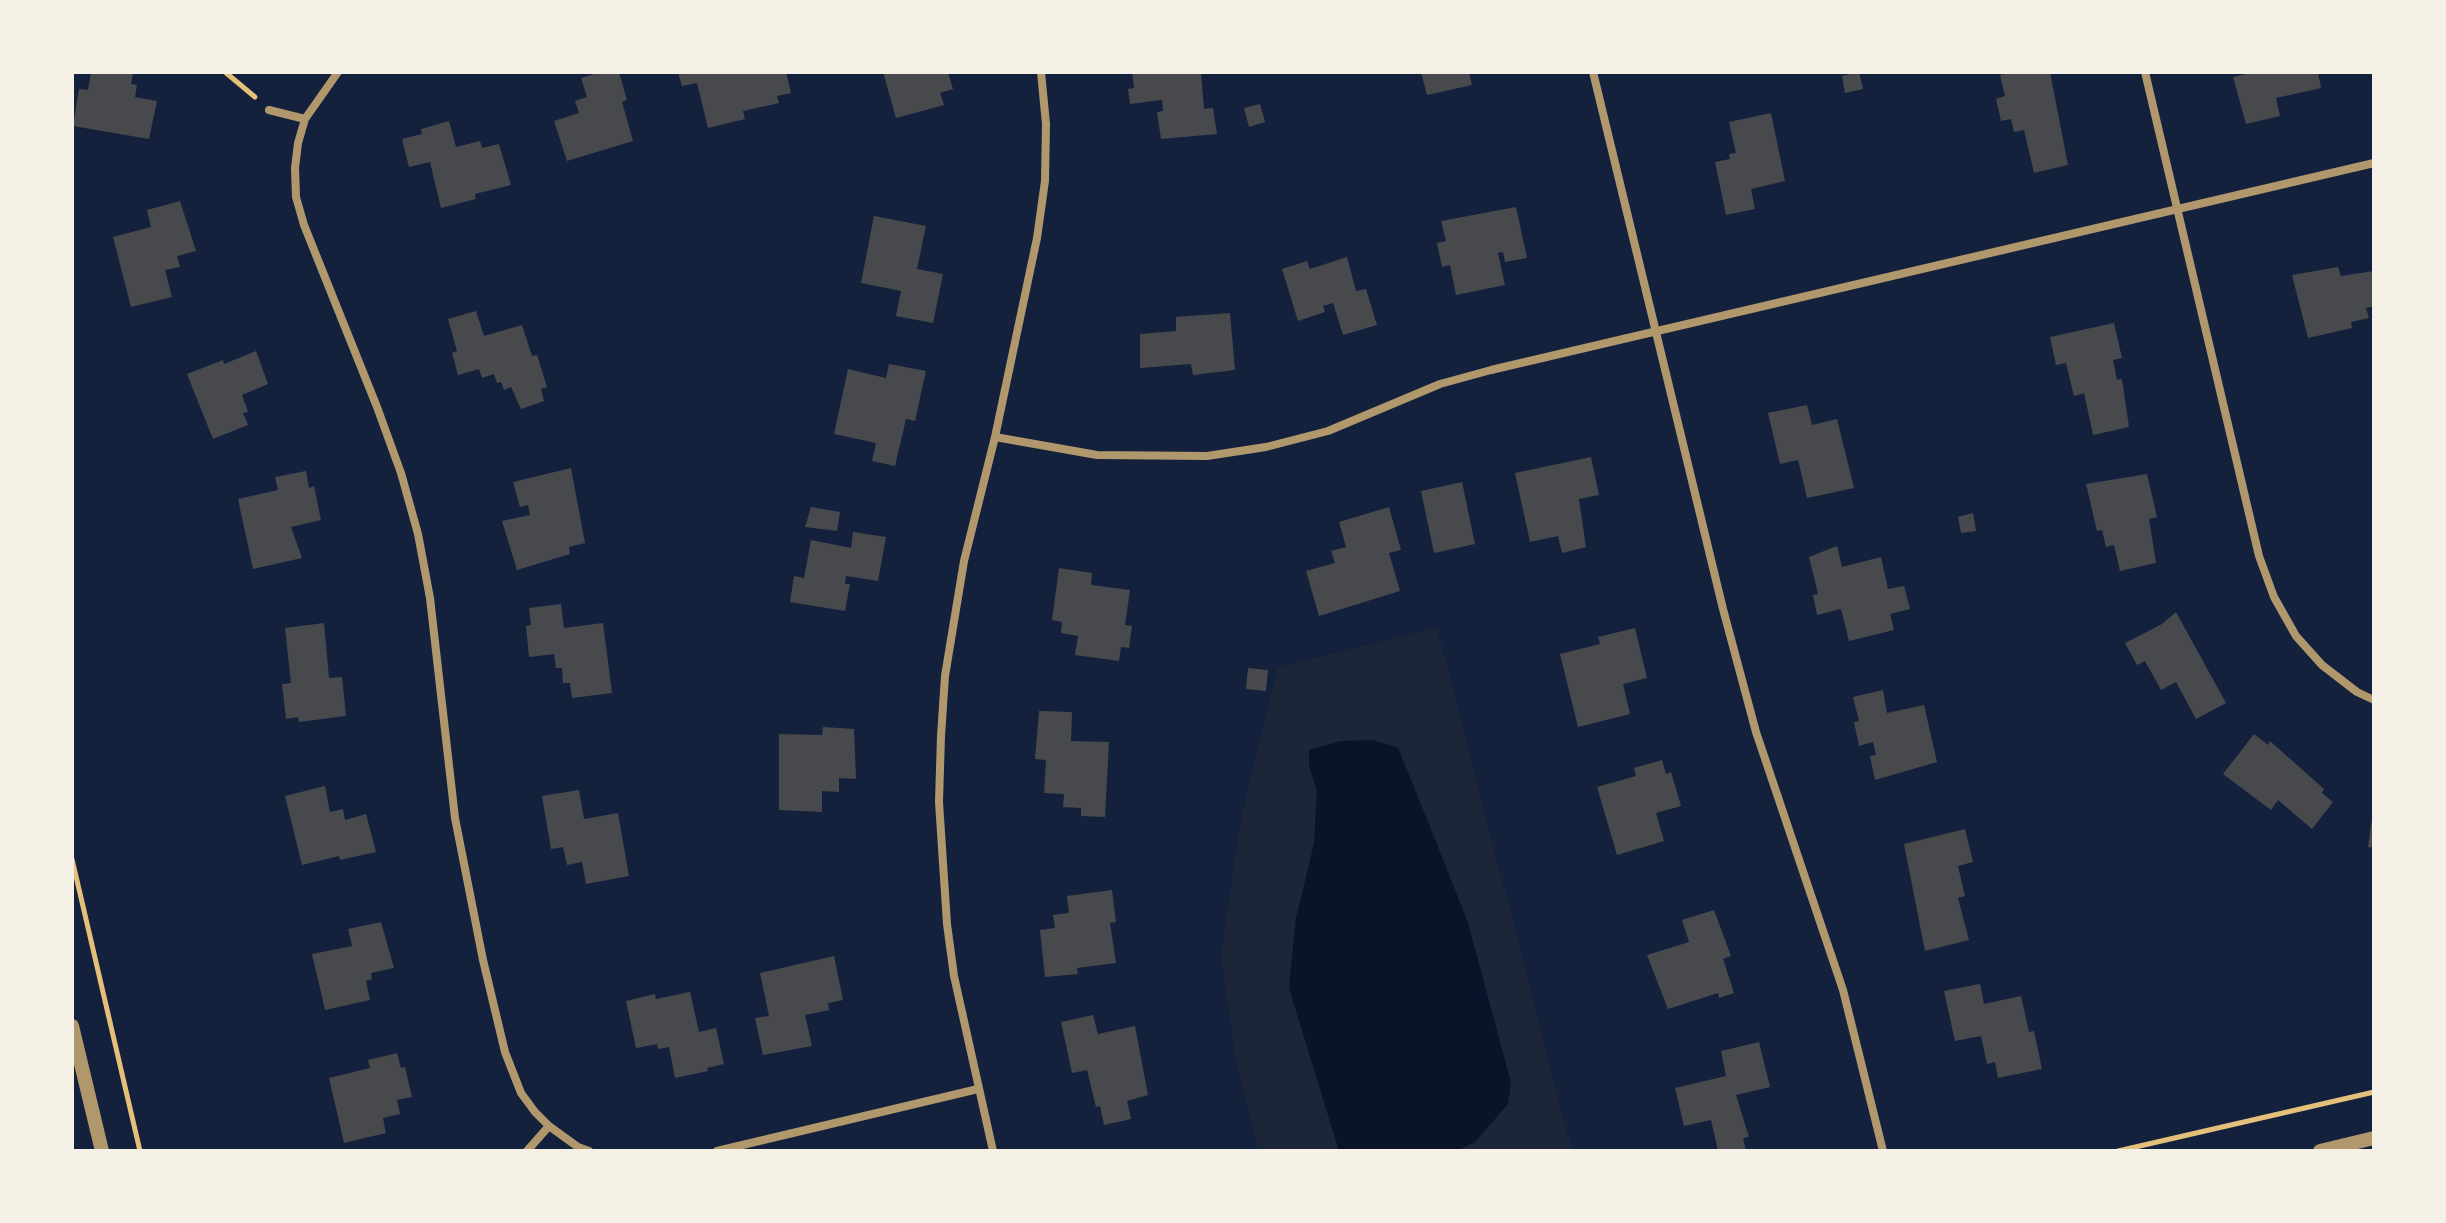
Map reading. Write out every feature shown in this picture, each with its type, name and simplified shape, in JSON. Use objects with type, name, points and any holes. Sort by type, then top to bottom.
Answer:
[{"type":"street","points":[[338,72],[305,119],[295,168],[296,197],[304,225],[377,407],[414,519],[430,598],[455,818],[483,960],[511,1071],[521,1093],[549,1126],[578,1147],[589,1151]]},
{"type":"street","points":[[993,1151],[954,976],[947,924],[939,802],[945,676],[964,561],[995,437],[1037,238],[1045,181],[1046,124],[1041,72]]},
{"type":"street","points":[[1593,72],[1756,732],[1843,990],[1883,1151]]},
{"type":"street","points":[[2145,72],[2259,556],[2274,597],[2296,636],[2322,665],[2357,692],[2374,700]]},
{"type":"street","points":[[269,110],[305,119]]},
{"type":"street","points":[[995,437],[1097,455],[1207,456],[1266,447],[1328,431],[1440,384],[2374,163]]},
{"type":"street","points":[[72,1026],[102,1151]]},
{"type":"street","points":[[717,1151],[978,1089]]},
{"type":"street","points":[[527,1151],[549,1126]]},
{"type":"street","points":[[2320,1151],[2374,1138]]},
{"type":"path","points":[[225,72],[269,110]]},
{"type":"path","points":[[72,859],[140,1151]]},
{"type":"path","points":[[2118,1151],[2374,1092]]},
{"type":"shaded area","points":[[1437,628],[1572,1151],[1456,1151],[1475,1142],[1507,1104],[1511,1082],[1468,923],[1398,748],[1309,766],[1317,791],[1314,844],[1296,918],[1289,988],[1339,1151],[1258,1151],[1236,1061],[1221,957],[1239,828],[1278,667]]},
{"type":"shaded area","points":[[1373,740],[1398,748],[1433,834],[1468,923],[1511,1083],[1508,1104],[1475,1142],[1456,1151],[1339,1151],[1289,988],[1296,918],[1314,844],[1317,791],[1309,766],[1309,750],[1340,741]]},
{"type":"building","points":[[91,72],[133,72],[131,84],[137,85],[135,97],[157,101],[149,139],[73,126],[79,89],[88,90]]},
{"type":"building","points":[[601,72],[619,72],[627,100],[622,102],[633,141],[567,161],[554,121],[579,113],[575,101],[587,97],[581,78]]},
{"type":"building","points":[[678,72],[786,72],[791,93],[777,96],[779,103],[743,111],[745,119],[708,128],[697,83],[682,86]]},
{"type":"building","points":[[883,72],[948,72],[953,89],[940,93],[944,105],[896,118]]},
{"type":"building","points":[[1132,72],[1201,72],[1204,109],[1213,108],[1217,134],[1161,139],[1157,112],[1163,111],[1162,100],[1130,104],[1128,89],[1134,88]]},
{"type":"building","points":[[1421,72],[1469,72],[1472,85],[1427,95]]},
{"type":"building","points":[[1859,72],[1863,89],[1845,93],[1842,76]]},
{"type":"building","points":[[2050,72],[2068,165],[2034,173],[2024,130],[2014,132],[2011,119],[2001,121],[1996,99],[2005,96],[2000,75]]},
{"type":"building","points":[[2256,72],[2318,72],[2321,88],[2276,98],[2280,116],[2246,124],[2233,77]]},
{"type":"building","points":[[1260,104],[1265,122],[1249,127],[1244,108]]},
{"type":"building","points":[[1771,113],[1785,181],[1751,189],[1755,209],[1726,215],[1715,162],[1730,159],[1729,154],[1736,153],[1729,122]]},
{"type":"building","points":[[449,121],[456,147],[480,141],[482,148],[499,144],[511,185],[475,194],[476,199],[441,208],[430,162],[409,167],[402,139],[422,134],[421,129]]},
{"type":"building","points":[[180,201],[196,251],[177,256],[180,267],[165,270],[172,297],[131,307],[113,237],[151,227],[147,210]]},
{"type":"building","points":[[1516,207],[1527,258],[1505,262],[1503,252],[1498,253],[1505,285],[1456,295],[1450,265],[1442,267],[1437,243],[1446,241],[1441,221]]},
{"type":"building","points":[[874,216],[926,226],[917,269],[943,274],[933,323],[896,316],[901,291],[861,283]]},
{"type":"building","points":[[1347,257],[1356,291],[1366,289],[1377,325],[1343,335],[1333,303],[1323,306],[1325,312],[1298,321],[1282,269],[1307,261],[1310,269]]},
{"type":"building","points":[[2338,267],[2341,276],[2374,271],[2374,306],[2366,308],[2369,318],[2351,322],[2352,328],[2308,338],[2292,275]]},
{"type":"building","points":[[476,311],[484,336],[522,325],[532,356],[537,355],[547,387],[541,389],[544,401],[521,409],[511,387],[504,390],[494,374],[482,378],[479,369],[458,375],[452,353],[457,351],[448,319]]},
{"type":"building","points":[[1230,313],[1235,370],[1193,375],[1191,364],[1140,368],[1140,334],[1176,331],[1176,317]]},
{"type":"building","points":[[2114,323],[2122,358],[2113,360],[2117,380],[2122,379],[2129,427],[2093,435],[2084,393],[2074,396],[2066,363],[2056,365],[2050,337]]},
{"type":"building","points":[[256,351],[268,384],[242,395],[248,412],[243,413],[248,425],[213,439],[187,374]]},
{"type":"building","points":[[889,364],[926,371],[915,421],[906,419],[895,466],[872,461],[876,443],[834,434],[848,369],[886,378]]},
{"type":"building","points":[[1807,405],[1812,425],[1837,419],[1854,488],[1807,498],[1798,460],[1780,464],[1768,413]]},
{"type":"building","points":[[1591,457],[1599,495],[1579,499],[1586,547],[1562,553],[1558,536],[1530,542],[1515,473]]},
{"type":"building","points":[[571,468],[585,543],[569,547],[570,554],[517,570],[502,521],[530,515],[528,505],[520,507],[513,482]]},
{"type":"building","points":[[306,471],[309,488],[314,486],[321,520],[291,527],[302,558],[253,569],[238,499],[278,490],[275,477]]},
{"type":"building","points":[[2147,474],[2157,517],[2149,519],[2156,563],[2120,571],[2114,545],[2106,547],[2102,530],[2097,531],[2086,484]]},
{"type":"building","points":[[1462,482],[1475,544],[1434,553],[1421,491]]},
{"type":"building","points":[[811,507],[840,512],[837,531],[805,527]]},
{"type":"building","points":[[1389,507],[1401,550],[1389,553],[1400,591],[1319,616],[1306,571],[1335,563],[1331,551],[1346,547],[1339,522]]},
{"type":"building","points":[[1973,513],[1976,531],[1961,533],[1958,517]]},
{"type":"building","points":[[853,532],[886,537],[878,581],[846,576],[845,584],[850,584],[845,611],[790,602],[794,576],[804,578],[811,540],[851,548]]},
{"type":"building","points":[[1837,546],[1842,567],[1881,557],[1888,589],[1904,586],[1910,609],[1890,614],[1894,630],[1849,641],[1841,609],[1817,615],[1813,595],[1818,594],[1809,557]]},
{"type":"building","points":[[1059,568],[1092,573],[1091,585],[1130,590],[1125,625],[1132,626],[1129,648],[1121,647],[1119,661],[1075,655],[1078,636],[1061,633],[1062,622],[1052,620]]},
{"type":"building","points":[[561,604],[564,628],[603,623],[612,693],[572,698],[570,683],[563,683],[562,668],[556,668],[554,654],[529,657],[526,626],[531,625],[529,608]]},
{"type":"building","points":[[2176,612],[2226,703],[2196,719],[2176,682],[2161,690],[2145,661],[2137,665],[2125,643],[2162,624]]},
{"type":"building","points":[[324,623],[329,678],[342,677],[346,716],[299,722],[298,717],[286,719],[282,684],[291,683],[285,628]]},
{"type":"building","points":[[1635,628],[1647,678],[1623,684],[1630,714],[1578,727],[1560,654],[1600,644],[1598,637]]},
{"type":"building","points":[[1248,668],[1268,670],[1266,691],[1246,689]]},
{"type":"building","points":[[1883,690],[1887,713],[1924,705],[1937,762],[1875,780],[1870,756],[1876,755],[1873,742],[1859,746],[1854,722],[1859,721],[1853,697]]},
{"type":"building","points":[[1039,711],[1072,712],[1071,741],[1109,742],[1105,817],[1081,816],[1081,808],[1063,807],[1064,794],[1044,793],[1046,760],[1035,759]]},
{"type":"building","points":[[823,727],[854,729],[856,779],[839,778],[839,792],[822,791],[822,812],[779,810],[779,734],[822,735]]},
{"type":"building","points":[[2254,734],[2268,745],[2270,741],[2324,789],[2322,793],[2333,802],[2312,829],[2278,800],[2271,810],[2223,774]]},
{"type":"building","points":[[1662,760],[1666,774],[1671,772],[1681,806],[1656,813],[1664,841],[1617,855],[1597,787],[1636,776],[1634,768]]},
{"type":"building","points":[[325,786],[330,812],[343,809],[345,820],[366,814],[376,852],[340,860],[339,856],[302,865],[285,796]]},
{"type":"building","points":[[579,790],[584,819],[618,813],[629,876],[586,884],[582,862],[567,865],[563,847],[551,849],[542,796]]},
{"type":"building","points":[[2374,818],[2374,848],[2368,847]]},
{"type":"building","points":[[1965,829],[1973,862],[1958,866],[1965,896],[1958,898],[1969,940],[1925,951],[1904,844]]},
{"type":"building","points":[[1112,890],[1116,922],[1110,923],[1116,963],[1077,968],[1078,974],[1045,977],[1040,930],[1055,928],[1053,915],[1069,913],[1067,896]]},
{"type":"building","points":[[1714,910],[1731,956],[1723,959],[1734,993],[1719,998],[1718,993],[1668,1009],[1647,955],[1689,942],[1682,920]]},
{"type":"building","points":[[381,922],[394,968],[371,973],[372,979],[366,981],[370,1000],[325,1010],[312,954],[352,946],[348,929]]},
{"type":"building","points":[[834,956],[843,1000],[828,1003],[829,1010],[805,1015],[812,1046],[763,1055],[755,1018],[769,1016],[760,973]]},
{"type":"building","points":[[1980,984],[1984,1004],[2021,996],[2029,1032],[2034,1031],[2042,1069],[1998,1078],[1995,1062],[1987,1064],[1981,1036],[1955,1041],[1944,991]]},
{"type":"building","points":[[690,992],[699,1032],[716,1028],[724,1064],[675,1078],[669,1047],[658,1049],[657,1044],[636,1048],[626,1001],[655,994],[656,999]]},
{"type":"building","points":[[1093,1015],[1098,1034],[1135,1026],[1148,1095],[1127,1101],[1131,1119],[1104,1125],[1087,1070],[1072,1073],[1061,1022]]},
{"type":"building","points":[[1759,1042],[1770,1087],[1736,1095],[1749,1137],[1743,1138],[1746,1151],[1718,1151],[1711,1120],[1684,1126],[1675,1088],[1726,1076],[1721,1051]]},
{"type":"building","points":[[397,1053],[401,1068],[405,1067],[412,1097],[397,1100],[400,1114],[383,1118],[386,1133],[344,1143],[329,1078],[370,1068],[368,1060]]}]
